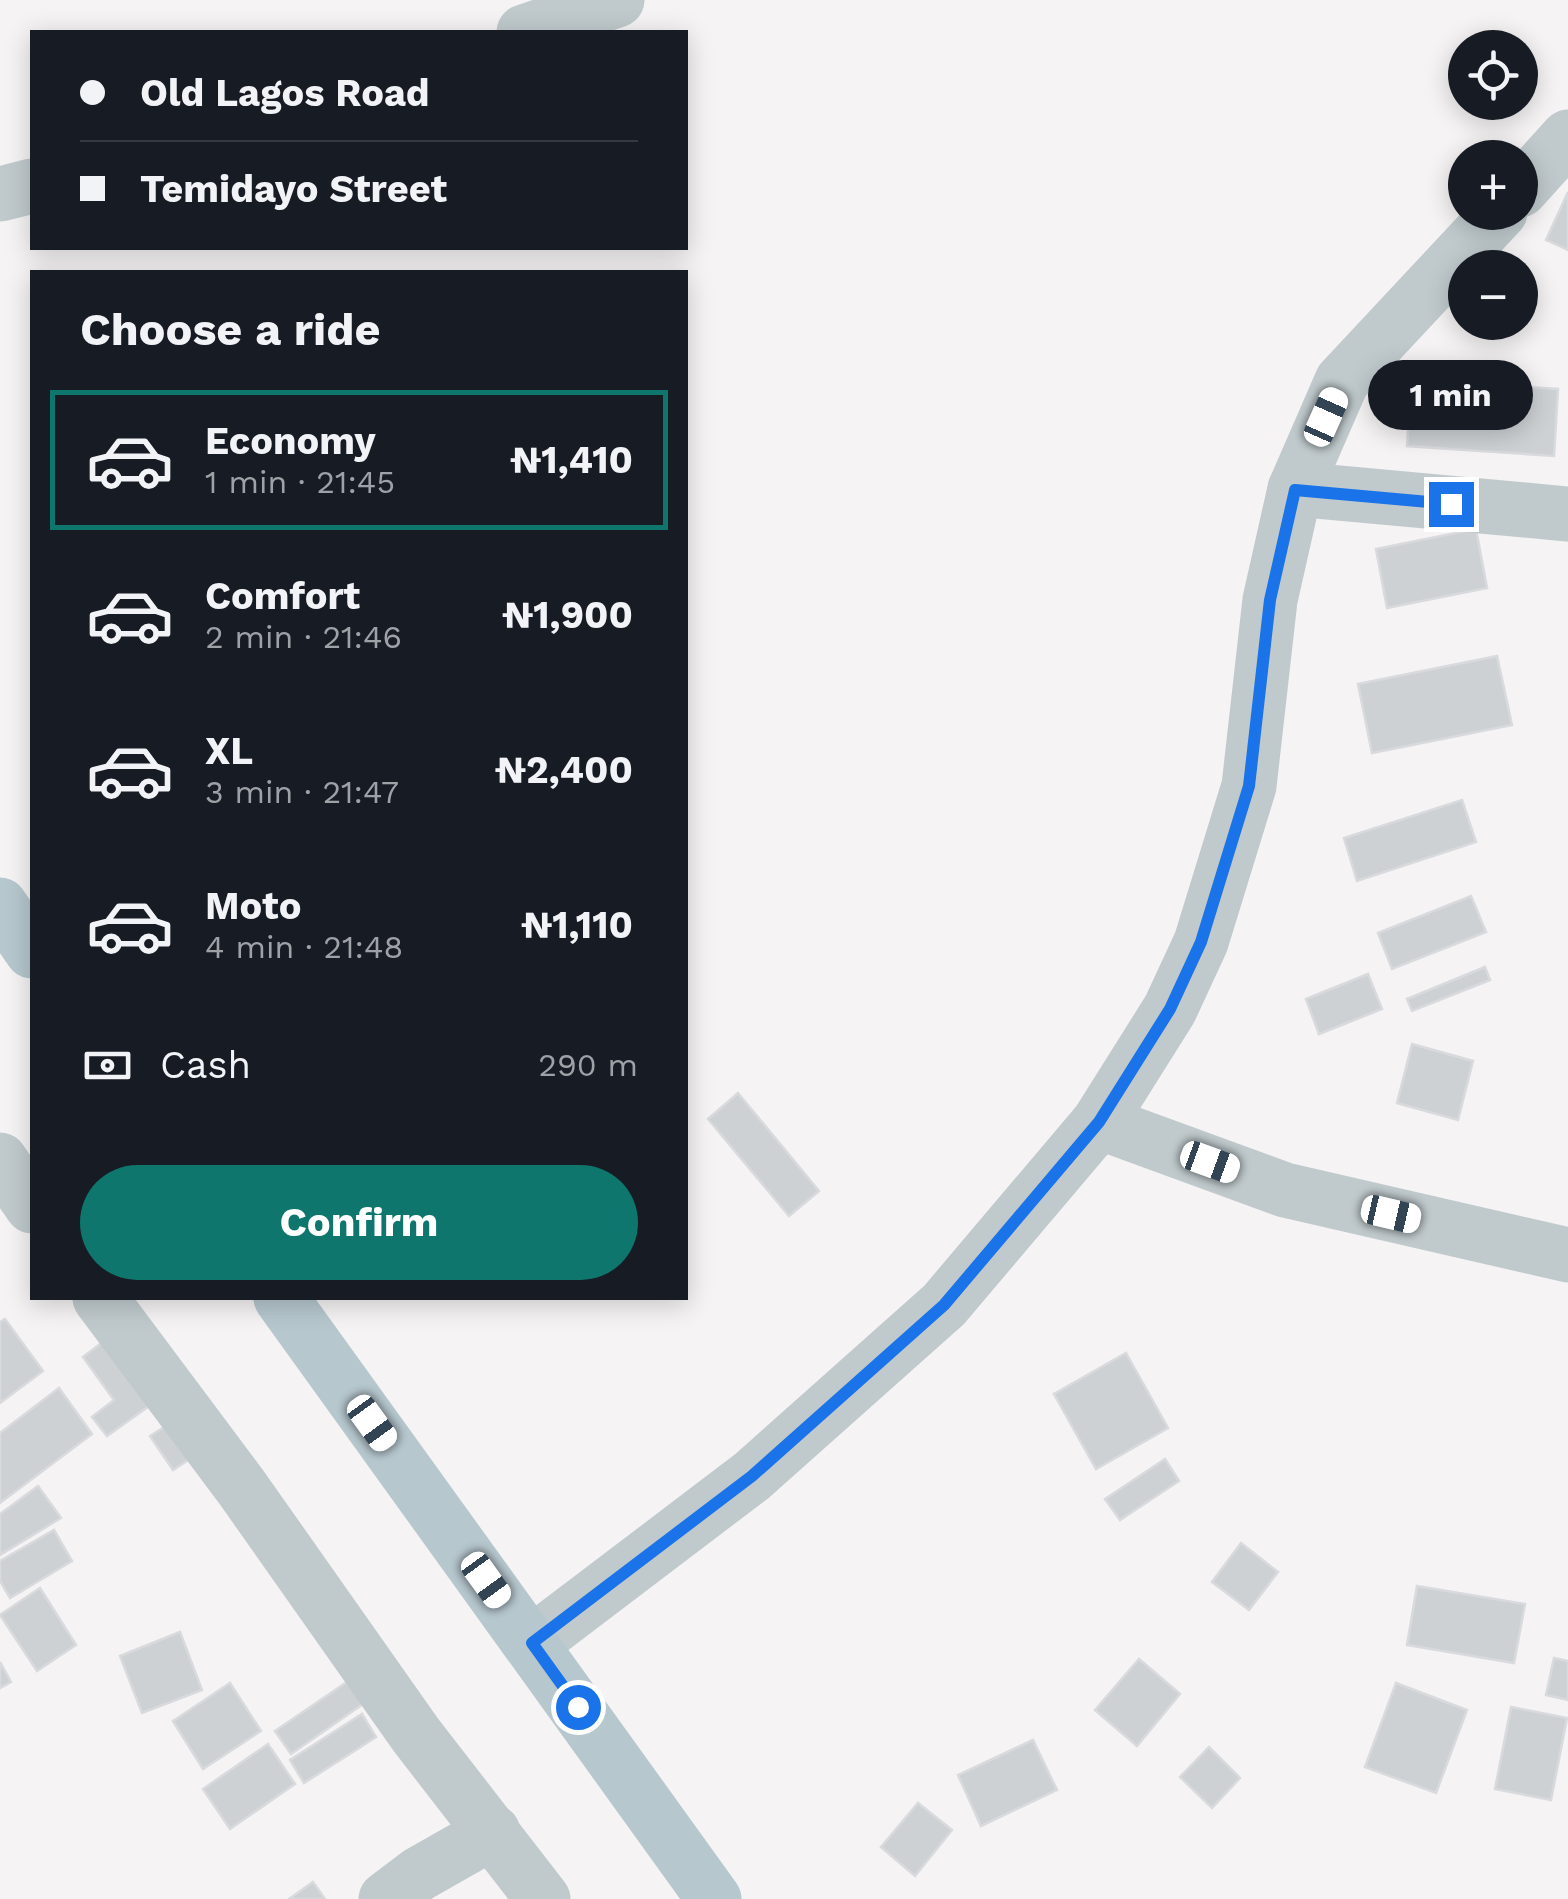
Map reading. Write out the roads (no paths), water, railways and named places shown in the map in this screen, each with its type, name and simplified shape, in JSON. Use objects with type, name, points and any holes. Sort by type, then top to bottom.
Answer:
[{"type":"main road","points":[[0,905],[30,948]]},
{"type":"main road","points":[[282,1300],[714,1899]]},
{"type":"street","points":[[530,30],[616,0]]},
{"type":"street","points":[[1538,170],[1568,138]]},
{"type":"street","points":[[0,194],[30,186]]},
{"type":"street","points":[[532,1643],[752,1476],[944,1305],[1099,1122],[1170,1009],[1201,942],[1249,786],[1270,600],[1295,490],[1342,381],[1483,230]]},
{"type":"street","points":[[1295,490],[1568,514]]},
{"type":"street","points":[[1099,1122],[1284,1190],[1568,1255]]},
{"type":"street","points":[[0,1160],[30,1203]]},
{"type":"street","points":[[101,1300],[242,1488],[416,1735],[543,1899]]},
{"type":"street","points":[[386,1899],[420,1874],[493,1832]]}]
